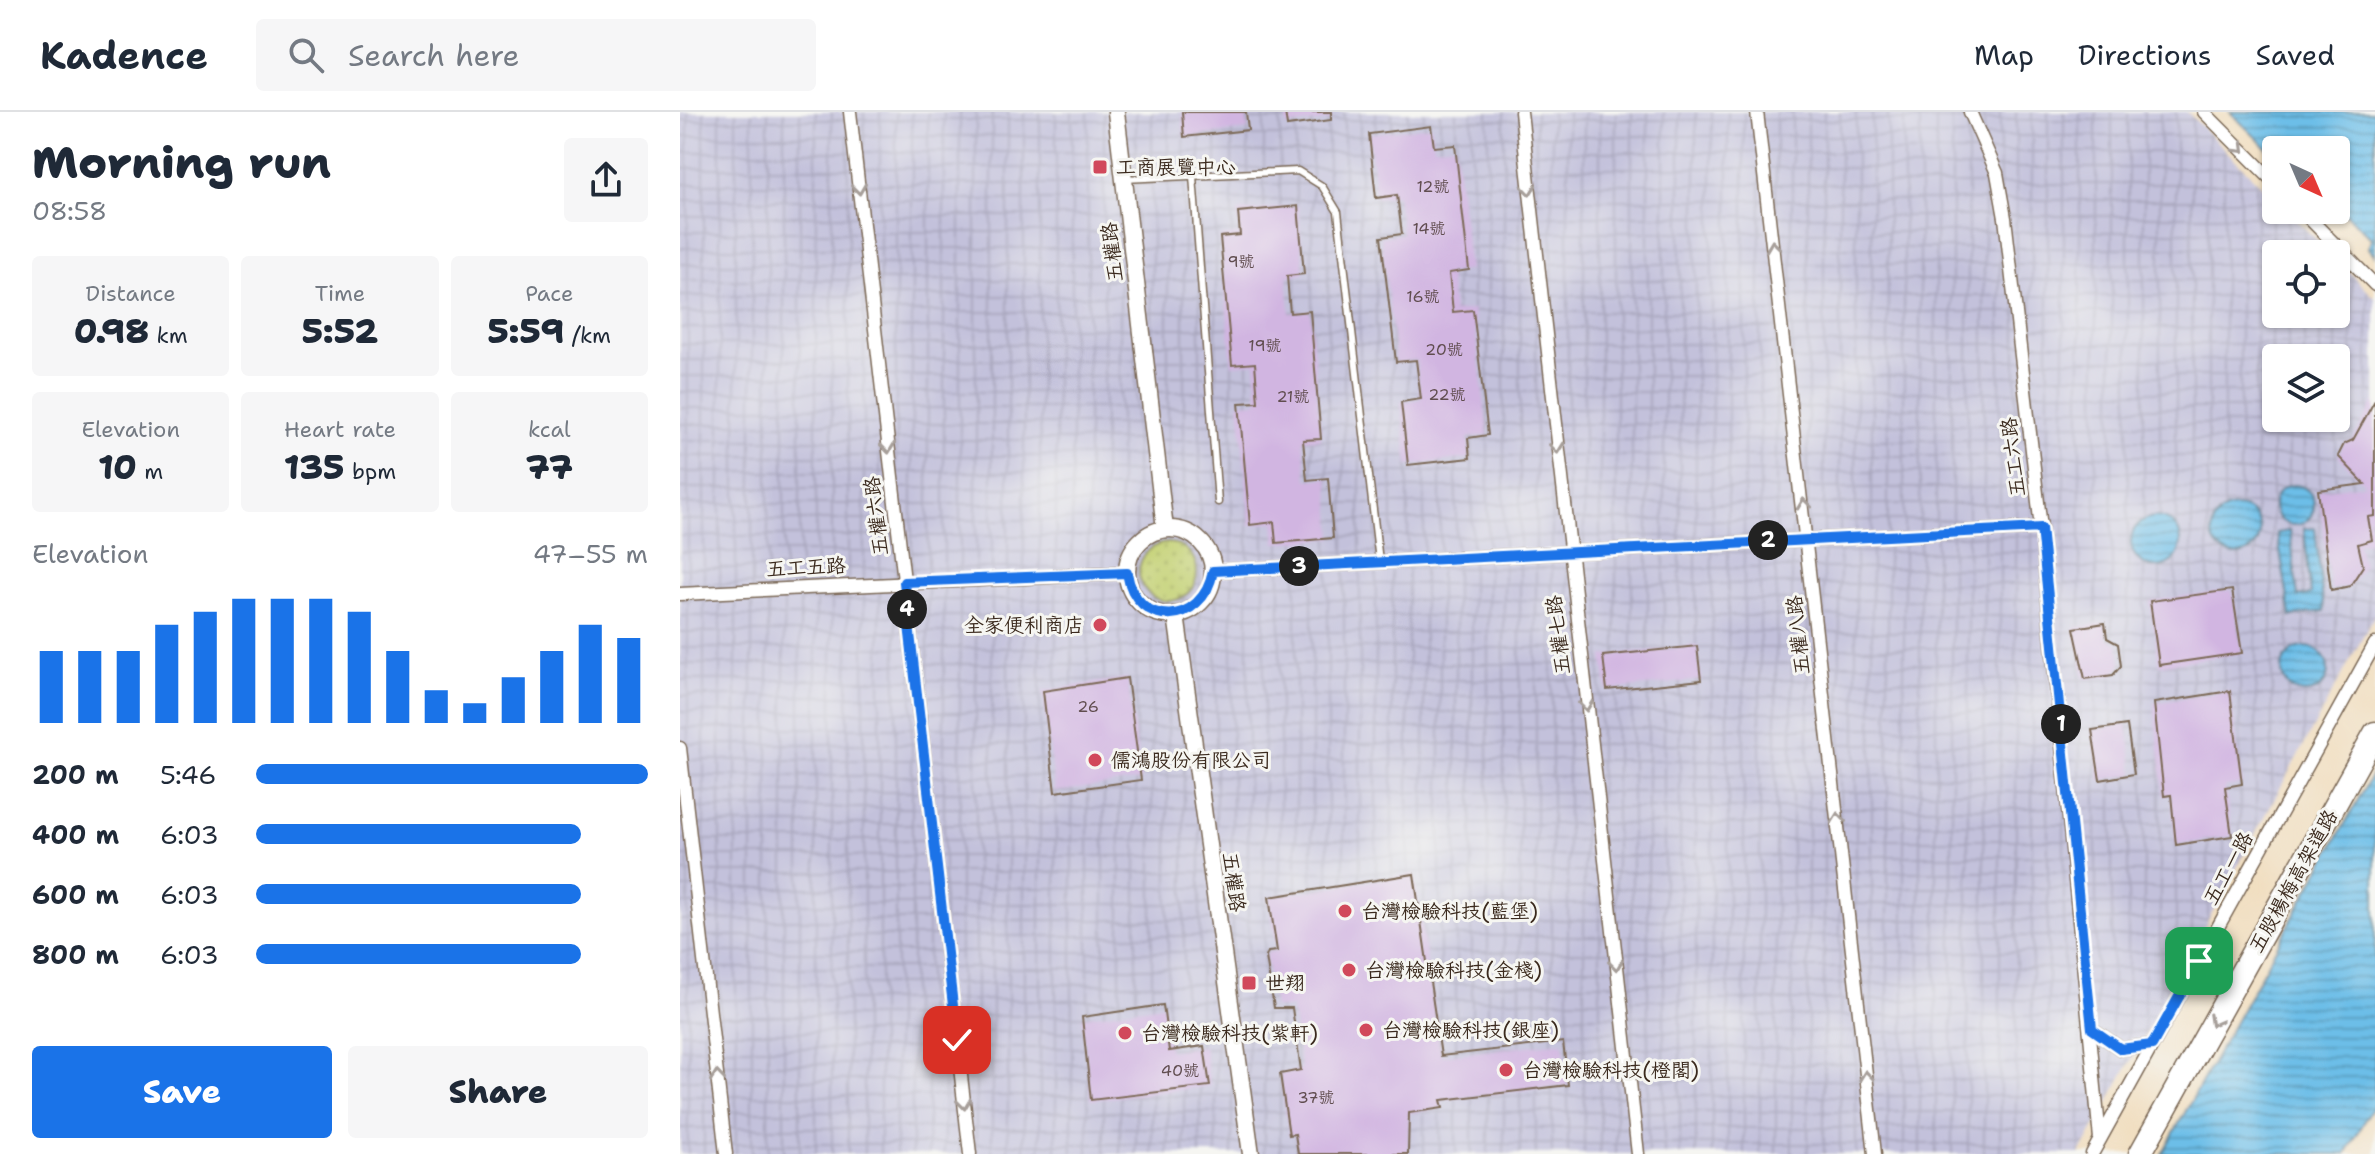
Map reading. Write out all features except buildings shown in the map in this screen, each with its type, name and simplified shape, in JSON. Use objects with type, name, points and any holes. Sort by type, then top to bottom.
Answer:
[{"type":"highway","name":"五股楊梅高架道路","points":[[2140,1154],[2375,733]]},
{"type":"street","name":"五權六路","points":[[850,112],[970,1154]]},
{"type":"street","name":"五權路","points":[[1116,112],[1165,529]]},
{"type":"street","name":"五權七路","points":[[1521,112],[1638,1154]]},
{"type":"street","name":"五權八路","points":[[1757,112],[1808,539],[1875,1154]]},
{"type":"street","name":"五工六路","points":[[1970,112],[1997,173],[2005,218],[2041,528],[2092,1029],[2100,1139]]},
{"type":"street","points":[[2204,112],[2262,170]]},
{"type":"street","points":[[2315,224],[2375,285]]},
{"type":"street","points":[[1213,571],[1568,550],[2041,528]]},
{"type":"street","points":[[1165,529],[1188,533],[1198,540],[1211,559],[1213,571],[1211,583],[1198,604],[1176,615],[1153,611],[1142,605],[1134,596],[1127,573],[1134,549],[1142,540],[1165,529]]},
{"type":"street","name":"五工五路","points":[[680,594],[1127,573]]},
{"type":"street","name":"五權路","points":[[1176,615],[1251,1154]]},
{"type":"street","name":"五工一路","points":[[2092,1154],[2375,644]]},
{"type":"street","points":[[680,748],[726,1154]]},
{"type":"street","points":[[2092,1029],[2121,1049],[2152,1045]]},
{"type":"lane","points":[[1124,179],[1298,171],[1322,186],[1338,212],[1379,561]]},
{"type":"lane","points":[[1193,176],[1218,502]]},
{"type":"shaded area","points":[[680,112],[2187,112],[2262,186],[2262,224],[2300,224],[2317,240],[2262,240],[2262,328],[2350,328],[2350,273],[2375,298],[2375,615],[2080,1154],[680,1154]]},
{"type":"green space","points":[[1168,543],[1179,545],[1188,552],[1195,561],[1195,583],[1188,592],[1179,599],[1168,601],[1157,599],[1148,592],[1141,583],[1139,572],[1141,561],[1148,552],[1157,545]]},
{"type":"water","points":[[2230,112],[2375,112],[2375,255],[2368,247],[2372,239],[2350,218],[2350,136],[2262,136],[2262,143]]},
{"type":"water","points":[[2294,485],[2308,491],[2314,505],[2308,519],[2294,525],[2280,519],[2274,505],[2280,491]]},
{"type":"water","points":[[2236,507],[2253,514],[2260,531],[2253,548],[2236,555],[2219,548],[2212,531],[2219,514]]},
{"type":"water","points":[[2156,517],[2174,524],[2181,542],[2174,560],[2156,567],[2138,560],[2131,542],[2138,524]]},
{"type":"water","points":[[2315,528],[2324,611],[2291,616],[2277,533],[2290,531],[2298,597],[2311,594],[2304,529]]},
{"type":"water","points":[[2305,647],[2322,653],[2328,670],[2322,687],[2305,693],[2288,687],[2282,670],[2288,653]]},
{"type":"water","points":[[2375,769],[2375,1103],[2346,1154],[2162,1154]]},
{"type":"place","name":"工商展覽中心","points":[[1100,167]]},
{"type":"place","name":"全家便利商店","points":[[1100,625]]},
{"type":"place","name":"儒鴻股份有限公司","points":[[1095,760]]},
{"type":"place","name":"台灣檢驗科技(藍堡)","points":[[1345,911]]},
{"type":"place","name":"台灣檢驗科技(金棧)","points":[[1349,970]]},
{"type":"place","name":"世翔","points":[[1249,983]]},
{"type":"place","name":"台灣檢驗科技(銀座)","points":[[1366,1030]]},
{"type":"place","name":"台灣檢驗科技(紫軒)","points":[[1125,1033]]},
{"type":"place","name":"台灣檢驗科技(橙閣)","points":[[1506,1070]]},
{"type":"route","points":[[957,1040],[904,582],[1127,573],[1134,596],[1142,605],[1164,615],[1176,615],[1198,604],[1211,583],[1213,571],[1568,550],[2041,528],[2092,1029],[2121,1049],[2137,1050],[2152,1045],[2199,961]]}]
